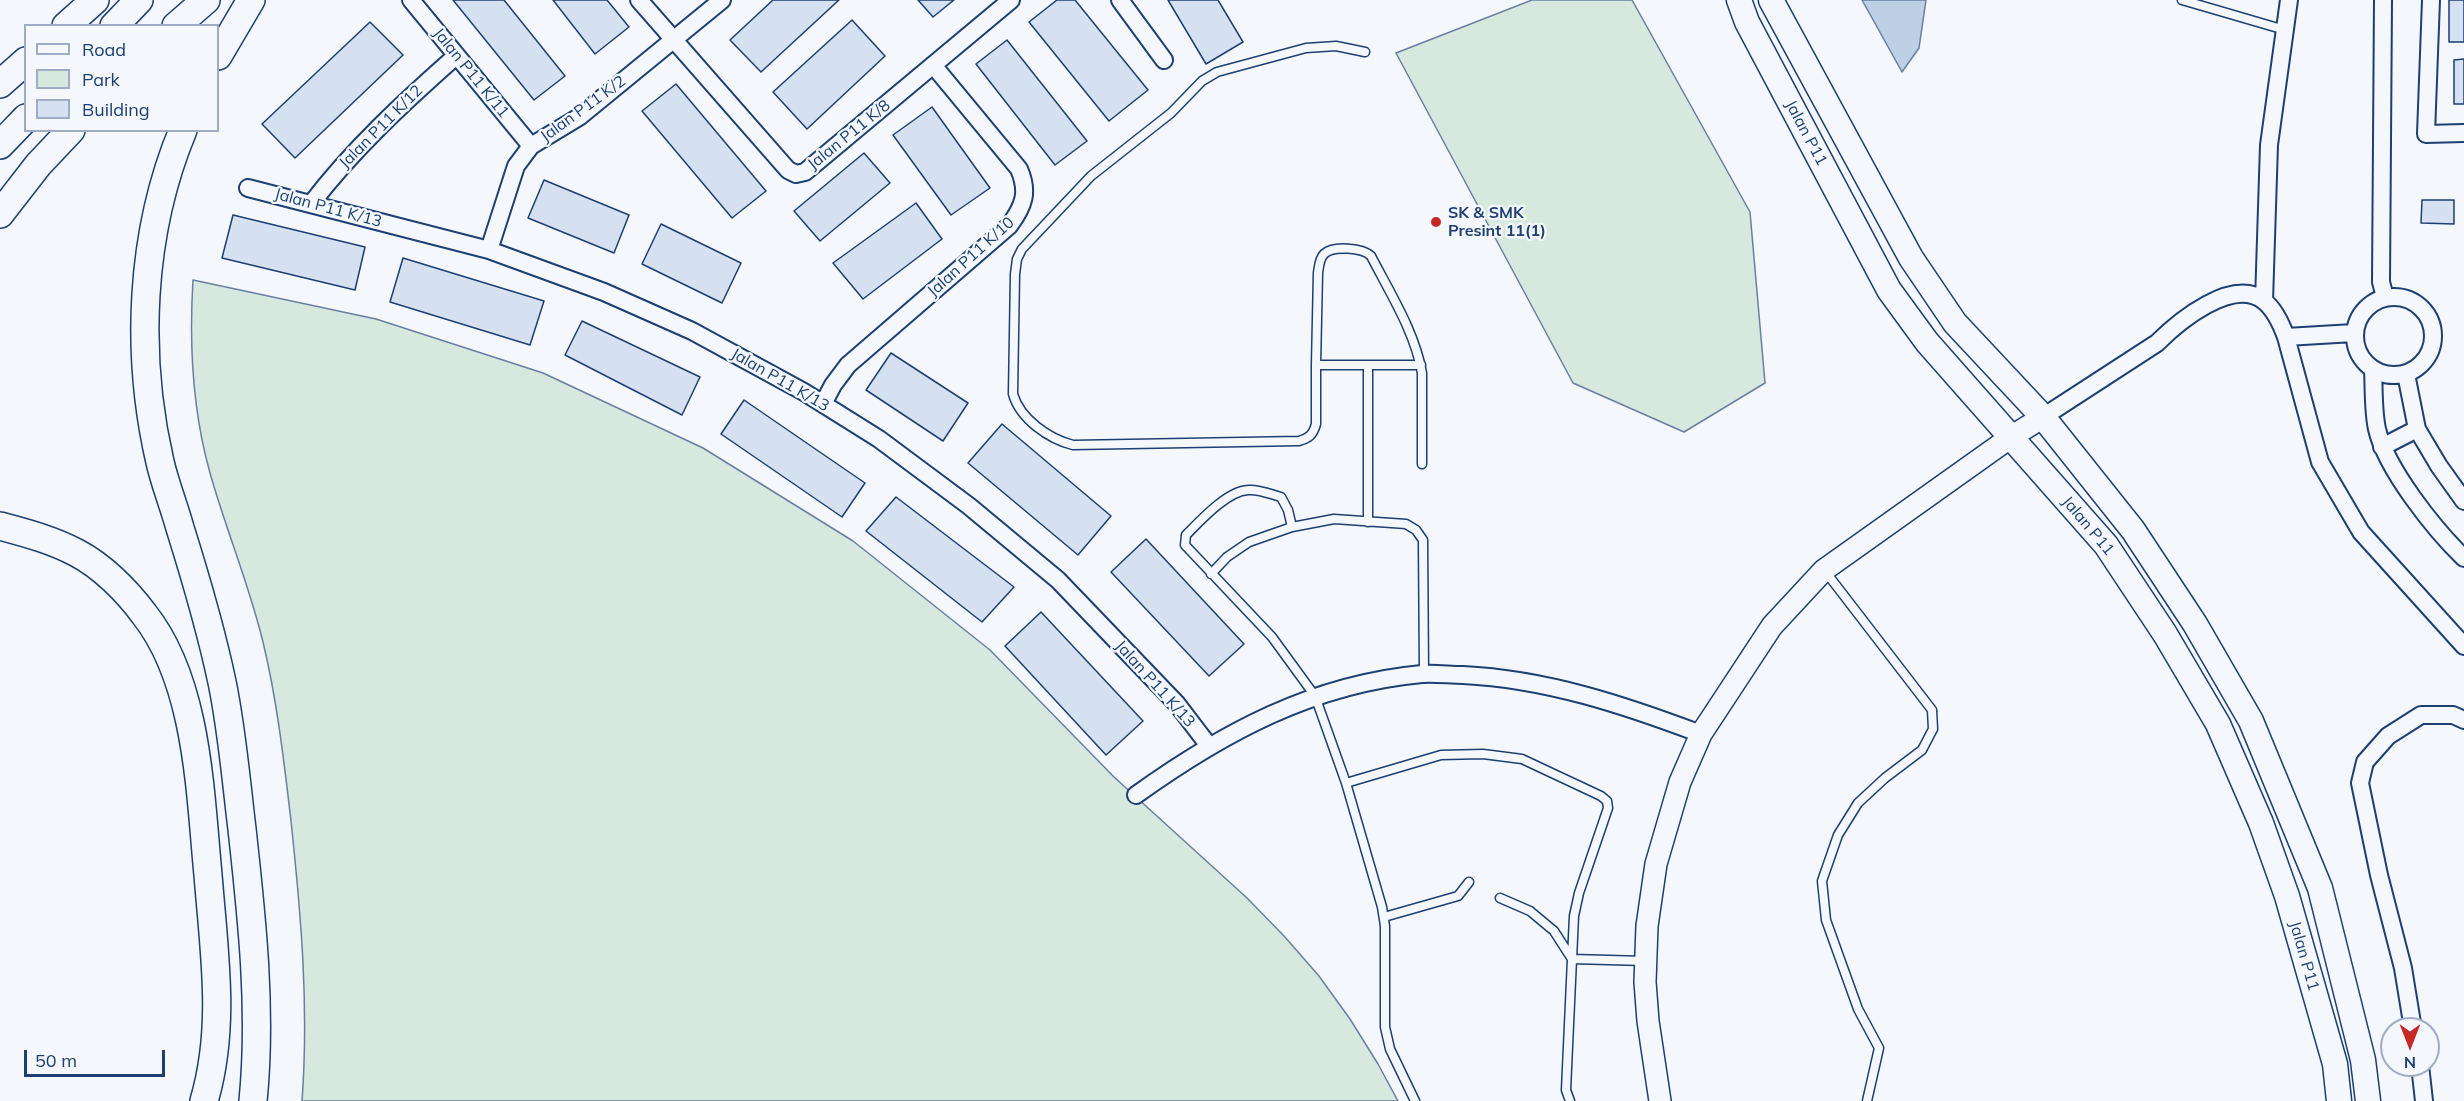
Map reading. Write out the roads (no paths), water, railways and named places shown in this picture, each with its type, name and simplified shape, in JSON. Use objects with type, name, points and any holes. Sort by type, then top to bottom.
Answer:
[{"type":"main road","points":[[68,24],[95,0]]},
{"type":"main road","points":[[116,24],[139,0]]},
{"type":"main road","points":[[178,24],[206,0]]},
{"type":"main road","points":[[219,54],[251,0]]},
{"type":"main road","name":"Jalan P11","points":[[1738,0],[1747,22],[1889,290],[1927,342],[2106,545],[2165,634],[2218,724],[2261,823],[2287,896],[2335,1064],[2339,1101]]},
{"type":"main road","name":"Jalan P11","points":[[1771,0],[1911,258],[1955,323],[2043,417],[2133,530],[2195,624],[2251,721],[2320,888],[2363,1060],[2368,1101]]},
{"type":"main road","points":[[0,84],[24,63]]},
{"type":"main road","points":[[0,145],[24,120]]},
{"type":"main road","points":[[0,214],[38,165],[69,132]]},
{"type":"main road","points":[[182,132],[160,204],[149,262],[144,335],[160,462],[210,631],[223,684],[233,746],[248,881],[257,1012],[253,1101]]},
{"type":"main road","points":[[0,526],[36,536],[78,553],[113,580],[145,614],[164,645],[178,680],[199,776],[217,983],[218,1023],[213,1064],[204,1101]]},
{"type":"street","name":"Jalan P11 K/11","points":[[411,0],[531,146]]},
{"type":"street","points":[[639,0],[674,40]]},
{"type":"street","name":"Jalan P11 K/2","points":[[489,250],[516,166],[531,146],[579,117],[722,0]]},
{"type":"street","name":"Jalan P11 K/8","points":[[674,40],[788,170],[796,174],[804,172],[1011,0]]},
{"type":"street","points":[[1120,0],[1164,60]]},
{"type":"street","points":[[2264,301],[2269,145],[2289,0]]},
{"type":"street","points":[[2382,0],[2381,282],[2385,297]]},
{"type":"street","points":[[2431,0],[2426,134],[2464,133]]},
{"type":"street","name":"Jalan P11 K/12","points":[[311,204],[335,173],[388,118],[456,56]]},
{"type":"street","name":"Jalan P11 K/10","points":[[823,404],[833,385],[848,366],[1010,226],[1020,212],[1025,197],[1024,182],[1018,169],[933,66]]},
{"type":"street","name":"Jalan P11 K/13","points":[[248,188],[489,250],[604,291],[692,330],[823,404],[879,440],[969,506],[1058,580],[1177,704],[1209,746]]},
{"type":"street","points":[[1660,1101],[1648,1021],[1646,962],[1647,926],[1656,864],[1680,782],[1701,734],[1772,626],[1824,570],[2011,437],[2157,343],[2173,327],[2205,305],[2220,298],[2236,295],[2253,296],[2264,301],[2281,325],[2286,337],[2320,462],[2361,532],[2464,646]]},
{"type":"street","points":[[2385,297],[2399,297],[2412,301],[2422,309],[2432,326],[2432,346],[2427,358],[2418,368],[2406,374],[2384,374],[2373,370],[2358,354],[2354,333],[2357,321],[2373,302],[2385,297]]},
{"type":"street","points":[[2286,337],[2354,333]]},
{"type":"street","points":[[2373,370],[2376,427],[2382,447],[2446,541],[2464,558]]},
{"type":"street","points":[[2406,374],[2417,429],[2439,466],[2464,501]]},
{"type":"street","points":[[2382,447],[2417,429]]},
{"type":"street","points":[[1136,795],[1209,746],[1272,713],[1315,696],[1374,681],[1424,674],[1481,676],[1547,686],[1636,709],[1701,734]]},
{"type":"street","points":[[2412,1017],[2403,968],[2379,875],[2360,783],[2365,762],[2388,736],[2421,715],[2453,715],[2464,720]]},
{"type":"street","points":[[2421,1077],[2424,1101]]},
{"type":"lane","points":[[2182,0],[2286,30]]},
{"type":"lane","points":[[1365,52],[1336,46],[1306,48],[1243,63],[1210,76],[1171,113],[1091,176],[1022,249],[1017,259],[1013,394],[1021,414],[1051,436],[1073,445],[1299,441],[1309,438],[1316,424],[1320,261],[1323,254],[1329,251],[1356,249],[1366,251],[1371,256],[1413,340],[1421,364],[1422,464]]},
{"type":"lane","points":[[1316,365],[1421,364]]},
{"type":"lane","points":[[1368,366],[1368,522]]},
{"type":"lane","points":[[1292,526],[1288,510],[1281,497],[1264,491],[1246,489],[1222,501],[1186,535],[1184,540],[1185,545],[1211,574],[1272,637],[1315,696],[1346,783],[1384,917],[1384,1027],[1390,1049],[1415,1101]]},
{"type":"lane","points":[[1211,574],[1227,557],[1249,543],[1292,526],[1334,519],[1406,524],[1416,530],[1424,540],[1424,674]]},
{"type":"lane","points":[[1824,570],[1932,710],[1934,729],[1922,750],[1885,778],[1858,803],[1838,835],[1822,881],[1826,920],[1858,1009],[1880,1048],[1868,1101]]},
{"type":"lane","points":[[1346,783],[1441,755],[1483,754],[1522,759],[1601,796],[1607,801],[1608,808],[1579,893],[1574,916],[1566,1090],[1562,1101]]},
{"type":"lane","points":[[1384,917],[1458,896],[1469,882]]},
{"type":"lane","points":[[1500,898],[1530,911],[1554,931],[1572,959]]},
{"type":"lane","points":[[1572,959],[1646,962]]},
{"type":"lane","points":[[1566,1090],[1570,1101]]},
{"type":"water","points":[[1862,0],[1926,0],[1919,48],[1902,72]]},
{"type":"place","name":"SK & SMK Presint 11(1)","points":[[1436,222]]}]
